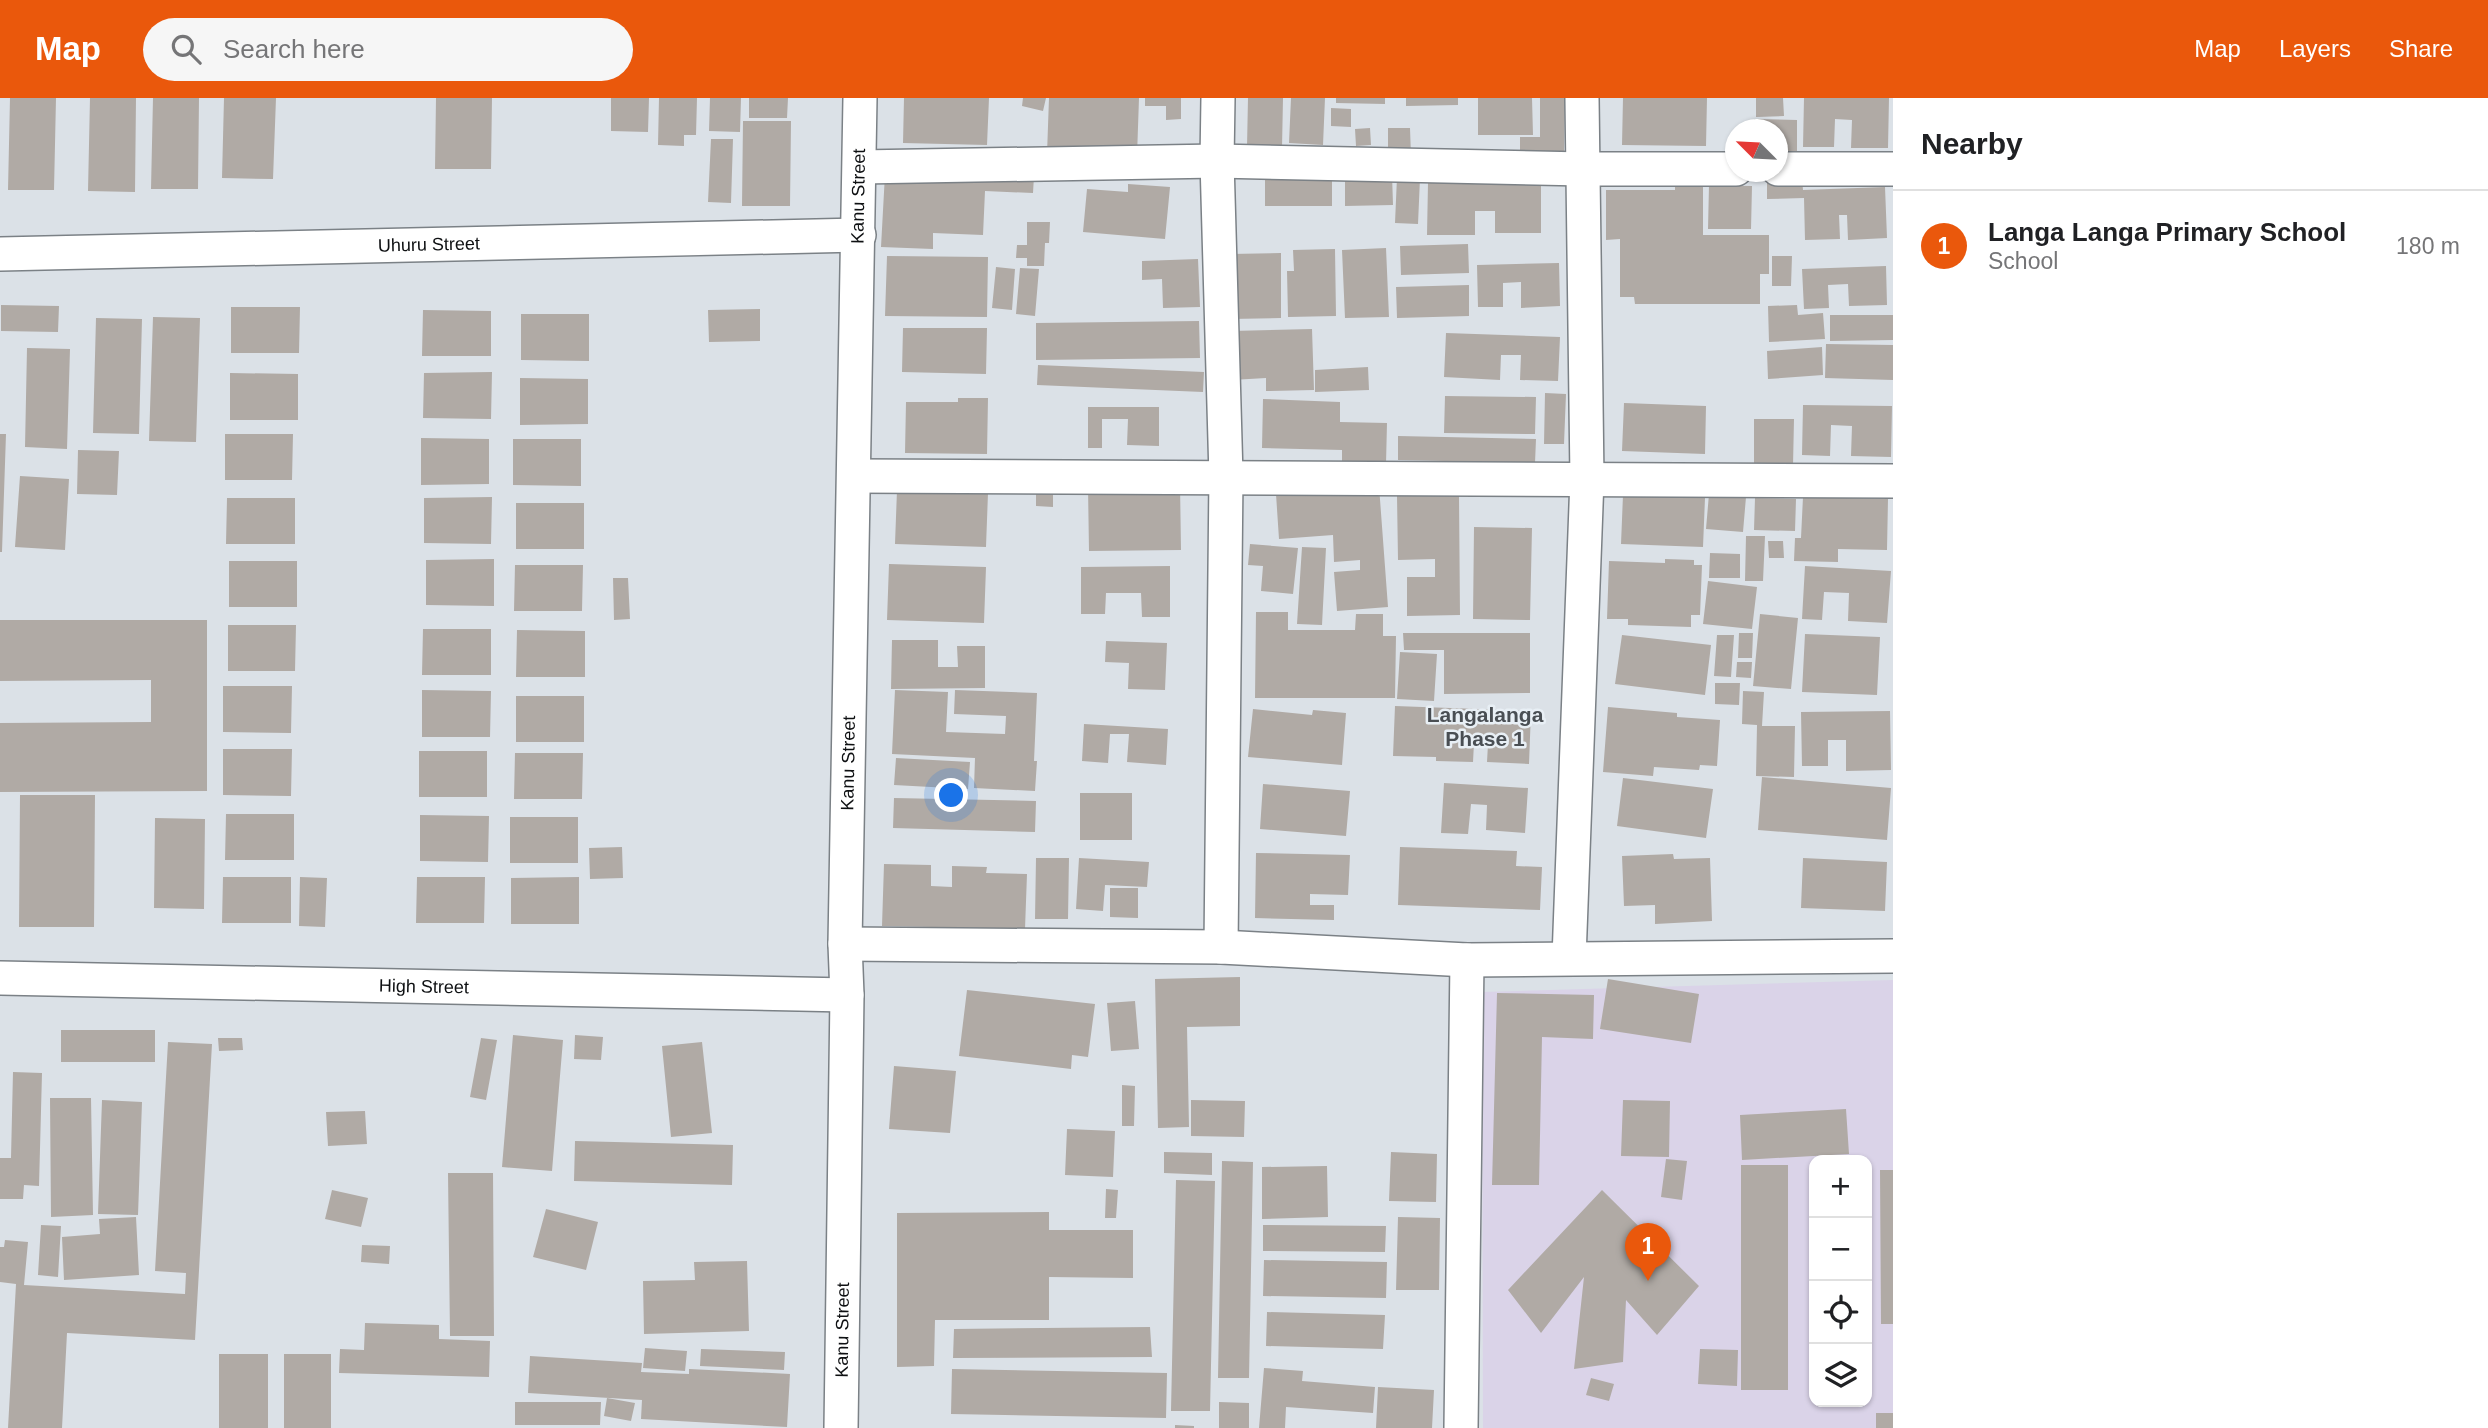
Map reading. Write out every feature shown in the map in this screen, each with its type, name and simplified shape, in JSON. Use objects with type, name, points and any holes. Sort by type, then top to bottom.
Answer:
[{"type":"street","name":"Kanu Street","points":[[841,1428],[847,995],[845,944],[860,98]]},
{"type":"street","points":[[1218,98],[1217,162],[1226,477],[1220,947]]},
{"type":"street","points":[[1569,958],[1587,479],[1582,98]]},
{"type":"street","points":[[860,167],[1217,162],[1725,169]]},
{"type":"street","points":[[1788,169],[1893,169]]},
{"type":"street","name":"Uhuru Street","points":[[0,254],[859,235]]},
{"type":"street","points":[[854,476],[1893,481]]},
{"type":"street","points":[[845,944],[1220,947],[1467,960],[1893,956]]},
{"type":"street","points":[[1461,1428],[1467,960]]},
{"type":"street","name":"High Street","points":[[0,978],[847,995]]},
{"type":"shaded area","points":[[1893,980],[1893,1428],[1483,1428],[1482,992]]},
{"type":"building","points":[[10,98],[56,98],[54,190],[8,190]]},
{"type":"building","points":[[90,98],[136,98],[135,192],[88,191]]},
{"type":"building","points":[[153,98],[199,98],[198,189],[151,189]]},
{"type":"building","points":[[224,98],[276,98],[273,179],[222,178]]},
{"type":"building","points":[[436,98],[492,98],[491,169],[435,169]]},
{"type":"building","points":[[611,98],[649,98],[648,132],[611,131]]},
{"type":"building","points":[[659,98],[697,98],[696,135],[684,135],[684,146],[658,145]]},
{"type":"building","points":[[710,98],[741,98],[740,132],[709,131]]},
{"type":"building","points":[[749,98],[788,98],[787,118],[749,118]]},
{"type":"building","points":[[904,98],[989,98],[987,145],[903,143]]},
{"type":"building","points":[[1023,98],[1046,98],[1043,111],[1022,106]]},
{"type":"building","points":[[1049,98],[1139,98],[1137,156],[1047,154]]},
{"type":"building","points":[[1145,98],[1181,98],[1181,119],[1166,120],[1166,106],[1145,106]]},
{"type":"building","points":[[1248,98],[1283,98],[1282,148],[1247,147]]},
{"type":"building","points":[[1291,98],[1325,98],[1323,145],[1289,143]]},
{"type":"building","points":[[1336,98],[1385,98],[1385,104],[1336,103]]},
{"type":"building","points":[[1406,98],[1458,98],[1458,105],[1406,106]]},
{"type":"building","points":[[1478,98],[1532,98],[1533,135],[1478,135]]},
{"type":"building","points":[[1540,98],[1565,98],[1564,153],[1520,153],[1520,137],[1540,137]]},
{"type":"building","points":[[1623,98],[1707,98],[1706,146],[1622,145]]},
{"type":"building","points":[[1756,98],[1783,98],[1784,116],[1756,117]]},
{"type":"building","points":[[1804,98],[1889,98],[1888,148],[1851,148],[1852,120],[1835,119],[1834,147],[1803,147]]},
{"type":"building","points":[[1331,108],[1351,109],[1351,127],[1331,126]]},
{"type":"building","points":[[1788,120],[1797,120],[1797,160],[1788,160]]},
{"type":"building","points":[[743,121],[791,121],[790,206],[742,206]]},
{"type":"building","points":[[1370,128],[1371,145],[1356,146],[1355,129]]},
{"type":"building","points":[[1388,128],[1410,128],[1411,156],[1388,157]]},
{"type":"building","points":[[711,139],[733,139],[731,203],[708,202]]},
{"type":"building","points":[[1265,173],[1332,174],[1332,206],[1265,206]]},
{"type":"building","points":[[885,174],[1034,176],[1033,193],[985,191],[983,235],[933,233],[933,249],[881,247]]},
{"type":"building","points":[[1392,174],[1393,205],[1345,206],[1345,175]]},
{"type":"building","points":[[1397,177],[1420,178],[1418,224],[1395,223]]},
{"type":"building","points":[[1788,179],[1802,179],[1803,190],[1885,187],[1887,238],[1848,240],[1847,215],[1839,215],[1840,239],[1805,240],[1804,198],[1767,199],[1767,182],[1788,182]]},
{"type":"building","points":[[1428,183],[1541,183],[1541,233],[1495,233],[1495,211],[1475,211],[1475,235],[1427,235]]},
{"type":"building","points":[[1128,184],[1170,187],[1165,239],[1083,232],[1087,189],[1128,192]]},
{"type":"building","points":[[1709,185],[1752,186],[1751,229],[1708,229]]},
{"type":"building","points":[[1675,187],[1703,187],[1703,235],[1769,235],[1769,274],[1760,274],[1760,304],[1635,304],[1634,297],[1620,297],[1620,239],[1606,240],[1606,190],[1675,190]]},
{"type":"building","points":[[1027,222],[1050,222],[1049,243],[1045,243],[1044,266],[1027,266],[1027,258],[1016,258],[1017,245],[1027,245]]},
{"type":"building","points":[[1468,244],[1469,273],[1401,275],[1400,246]]},
{"type":"building","points":[[1386,248],[1389,317],[1345,318],[1342,250]]},
{"type":"building","points":[[1335,249],[1336,316],[1288,317],[1287,271],[1294,271],[1293,250]]},
{"type":"building","points":[[1281,253],[1281,318],[1230,319],[1230,254]]},
{"type":"building","points":[[887,256],[988,257],[987,317],[885,316]]},
{"type":"building","points":[[1772,256],[1792,256],[1791,286],[1772,286]]},
{"type":"building","points":[[1198,259],[1200,307],[1163,308],[1162,279],[1142,280],[1142,261]]},
{"type":"building","points":[[1559,263],[1560,306],[1521,308],[1521,282],[1503,283],[1503,307],[1478,307],[1477,265]]},
{"type":"building","points":[[1886,266],[1887,305],[1849,306],[1848,284],[1828,285],[1829,308],[1804,309],[1802,269]]},
{"type":"building","points":[[996,267],[1015,269],[1012,310],[992,308]]},
{"type":"building","points":[[1020,268],[1039,269],[1035,316],[1016,314]]},
{"type":"building","points":[[1469,285],[1469,316],[1397,318],[1396,287]]},
{"type":"building","points":[[1,305],[59,306],[58,332],[1,331]]},
{"type":"building","points":[[1797,305],[1798,315],[1823,313],[1825,339],[1769,342],[1768,306]]},
{"type":"building","points":[[231,307],[300,307],[299,353],[231,353]]},
{"type":"building","points":[[760,309],[760,341],[709,342],[708,310]]},
{"type":"building","points":[[423,310],[491,311],[491,356],[422,356]]},
{"type":"building","points":[[521,314],[589,314],[589,361],[521,360]]},
{"type":"building","points":[[1830,315],[1893,315],[1893,340],[1830,341]]},
{"type":"building","points":[[153,317],[200,318],[196,442],[149,441]]},
{"type":"building","points":[[96,318],[142,319],[139,434],[93,433]]},
{"type":"building","points":[[1199,321],[1200,358],[1036,360],[1036,323]]},
{"type":"building","points":[[903,328],[987,328],[986,374],[902,372]]},
{"type":"building","points":[[1312,329],[1314,390],[1266,391],[1266,378],[1232,380],[1231,331]]},
{"type":"building","points":[[1446,333],[1560,337],[1558,381],[1520,380],[1521,355],[1501,355],[1500,380],[1444,377]]},
{"type":"building","points":[[1826,344],[1893,345],[1893,380],[1825,378]]},
{"type":"building","points":[[1822,347],[1823,375],[1768,379],[1767,351]]},
{"type":"building","points":[[27,348],[70,349],[67,449],[25,447]]},
{"type":"building","points":[[1038,365],[1204,372],[1203,392],[1037,385]]},
{"type":"building","points":[[1368,367],[1369,390],[1315,392],[1315,370]]},
{"type":"building","points":[[492,372],[491,419],[423,418],[424,373]]},
{"type":"building","points":[[230,373],[298,374],[298,420],[230,420]]},
{"type":"building","points":[[520,378],[588,379],[588,424],[520,425]]},
{"type":"building","points":[[1545,393],[1566,394],[1564,444],[1544,444]]},
{"type":"building","points":[[1445,396],[1536,397],[1535,434],[1444,433]]},
{"type":"building","points":[[958,398],[988,398],[987,454],[905,453],[906,402],[958,402]]},
{"type":"building","points":[[1263,399],[1340,402],[1340,422],[1387,423],[1386,464],[1342,463],[1342,450],[1262,448]]},
{"type":"building","points":[[1624,403],[1706,406],[1705,454],[1622,451]]},
{"type":"building","points":[[1803,405],[1892,406],[1891,457],[1851,456],[1852,426],[1831,425],[1830,456],[1802,455]]},
{"type":"building","points":[[1088,407],[1159,407],[1159,446],[1127,445],[1128,419],[1102,419],[1102,448],[1088,448]]},
{"type":"building","points":[[1754,419],[1794,419],[1793,466],[1754,467]]},
{"type":"building","points":[[0,434],[6,434],[2,552],[0,552]]},
{"type":"building","points":[[225,434],[293,434],[292,480],[225,480]]},
{"type":"building","points":[[1398,436],[1536,439],[1535,463],[1398,460]]},
{"type":"building","points":[[421,438],[489,439],[489,484],[421,485]]},
{"type":"building","points":[[513,439],[581,439],[581,486],[513,485]]},
{"type":"building","points":[[78,450],[119,451],[117,495],[77,494]]},
{"type":"building","points":[[20,476],[69,479],[65,550],[15,547]]},
{"type":"building","points":[[1180,484],[1181,550],[1089,551],[1088,486]]},
{"type":"building","points":[[1379,486],[1388,607],[1337,611],[1334,572],[1360,570],[1360,560],[1334,562],[1333,535],[1279,539],[1276,494]]},
{"type":"building","points":[[897,490],[988,493],[986,547],[895,544]]},
{"type":"building","points":[[1036,492],[1053,492],[1053,507],[1036,506]]},
{"type":"building","points":[[1709,494],[1746,497],[1743,532],[1706,529]]},
{"type":"building","points":[[1623,495],[1705,498],[1703,547],[1621,544]]},
{"type":"building","points":[[1397,496],[1459,496],[1460,615],[1407,616],[1407,577],[1435,577],[1435,559],[1398,560]]},
{"type":"building","points":[[492,497],[491,544],[424,543],[424,498]]},
{"type":"building","points":[[1803,497],[1888,499],[1887,550],[1838,549],[1838,562],[1794,561],[1795,538],[1801,538]]},
{"type":"building","points":[[227,498],[295,498],[295,544],[226,544]]},
{"type":"building","points":[[1755,498],[1796,499],[1795,531],[1754,530]]},
{"type":"building","points":[[516,503],[584,503],[584,549],[516,549]]},
{"type":"building","points":[[1474,527],[1532,528],[1530,620],[1473,619]]},
{"type":"building","points":[[1746,536],[1765,536],[1763,581],[1745,581]]},
{"type":"building","points":[[1768,541],[1783,541],[1784,558],[1769,558]]},
{"type":"building","points":[[1250,544],[1298,548],[1293,594],[1261,591],[1263,566],[1248,565]]},
{"type":"building","points":[[1302,547],[1326,548],[1322,625],[1297,624]]},
{"type":"building","points":[[1710,553],[1740,554],[1740,578],[1709,578]]},
{"type":"building","points":[[494,559],[494,606],[426,605],[426,560]]},
{"type":"building","points":[[1665,559],[1694,560],[1694,565],[1702,565],[1700,615],[1691,615],[1691,627],[1628,625],[1628,619],[1607,619],[1609,561],[1665,563]]},
{"type":"building","points":[[229,561],[297,561],[297,607],[229,607]]},
{"type":"building","points":[[889,564],[986,567],[984,623],[887,620]]},
{"type":"building","points":[[515,565],[583,565],[582,611],[514,611]]},
{"type":"building","points":[[1170,566],[1170,617],[1142,617],[1141,593],[1106,593],[1105,614],[1081,614],[1081,567]]},
{"type":"building","points":[[1805,566],[1891,571],[1887,623],[1848,621],[1849,593],[1824,592],[1822,620],[1802,619]]},
{"type":"building","points":[[613,578],[628,578],[630,619],[614,620]]},
{"type":"building","points":[[1708,581],[1757,587],[1752,629],[1703,624]]},
{"type":"building","points":[[1256,612],[1288,612],[1288,630],[1355,630],[1356,614],[1383,614],[1383,636],[1396,636],[1395,698],[1255,698]]},
{"type":"building","points":[[1760,614],[1798,618],[1791,689],[1753,686]]},
{"type":"building","points":[[0,620],[207,620],[207,791],[0,792],[0,723],[151,722],[151,680],[0,681]]},
{"type":"building","points":[[228,625],[296,625],[295,671],[228,671]]},
{"type":"building","points":[[423,629],[491,629],[491,675],[422,675]]},
{"type":"building","points":[[517,630],[585,631],[585,677],[516,677]]},
{"type":"building","points":[[1403,633],[1530,633],[1530,693],[1444,694],[1444,650],[1404,650]]},
{"type":"building","points":[[1739,633],[1753,633],[1752,658],[1738,658]]},
{"type":"building","points":[[1805,634],[1880,637],[1877,695],[1802,692]]},
{"type":"building","points":[[1622,635],[1711,645],[1705,695],[1615,684]]},
{"type":"building","points":[[1717,635],[1734,635],[1731,677],[1714,676]]},
{"type":"building","points":[[892,640],[938,640],[938,667],[958,667],[957,646],[985,646],[985,688],[891,689]]},
{"type":"building","points":[[1106,641],[1167,643],[1165,690],[1128,689],[1129,663],[1105,662]]},
{"type":"building","points":[[1400,652],[1437,654],[1434,701],[1397,699]]},
{"type":"building","points":[[1737,662],[1752,662],[1751,678],[1736,677]]},
{"type":"building","points":[[1715,683],[1740,683],[1739,705],[1715,704]]},
{"type":"building","points":[[223,686],[292,686],[291,733],[223,732]]},
{"type":"building","points":[[422,690],[491,691],[490,737],[422,737]]},
{"type":"building","points":[[895,690],[948,692],[946,732],[1005,734],[1006,716],[954,714],[955,690],[1037,693],[1035,791],[974,788],[975,758],[892,754]]},
{"type":"building","points":[[1743,691],[1764,692],[1762,726],[1795,726],[1794,777],[1756,776],[1757,725],[1742,724]]},
{"type":"building","points":[[516,696],[584,696],[584,742],[516,742]]},
{"type":"building","points":[[1395,706],[1531,711],[1529,764],[1487,762],[1488,744],[1474,743],[1473,762],[1436,761],[1436,757],[1393,756]]},
{"type":"building","points":[[1608,707],[1720,720],[1717,766],[1700,765],[1699,770],[1654,767],[1653,776],[1603,772]]},
{"type":"building","points":[[1253,709],[1312,715],[1313,710],[1346,713],[1342,765],[1248,757]]},
{"type":"building","points":[[1890,711],[1891,770],[1846,771],[1846,740],[1828,740],[1828,766],[1802,766],[1801,712]]},
{"type":"building","points":[[1084,724],[1168,729],[1166,765],[1127,762],[1129,734],[1110,734],[1108,763],[1082,761]]},
{"type":"building","points":[[223,749],[292,749],[291,796],[223,795]]},
{"type":"building","points":[[419,751],[487,751],[487,797],[419,797]]},
{"type":"building","points":[[515,753],[583,753],[582,799],[514,799]]},
{"type":"building","points":[[896,758],[970,762],[968,789],[894,785]]},
{"type":"building","points":[[1762,777],[1891,788],[1887,840],[1758,830]]},
{"type":"building","points":[[1623,778],[1713,789],[1706,838],[1617,826]]},
{"type":"building","points":[[1444,783],[1528,788],[1525,833],[1486,830],[1487,805],[1471,804],[1468,834],[1441,833]]},
{"type":"building","points":[[1263,784],[1350,791],[1346,836],[1260,829]]},
{"type":"building","points":[[1080,793],[1132,793],[1132,840],[1080,840]]},
{"type":"building","points":[[20,795],[95,795],[94,927],[19,927]]},
{"type":"building","points":[[894,798],[1036,801],[1035,832],[893,828]]},
{"type":"building","points":[[226,814],[294,814],[294,860],[225,860]]},
{"type":"building","points":[[420,815],[489,816],[488,862],[420,861]]},
{"type":"building","points":[[510,817],[578,817],[578,863],[510,863]]},
{"type":"building","points":[[155,818],[205,819],[204,909],[154,908]]},
{"type":"building","points":[[622,847],[623,878],[590,879],[589,848]]},
{"type":"building","points":[[1400,847],[1517,851],[1516,866],[1542,867],[1540,910],[1398,905]]},
{"type":"building","points":[[1256,853],[1350,855],[1348,895],[1310,894],[1310,905],[1334,905],[1334,920],[1255,918]]},
{"type":"building","points":[[1673,854],[1674,859],[1710,858],[1712,921],[1655,924],[1655,905],[1624,906],[1622,856]]},
{"type":"building","points":[[1036,858],[1069,858],[1068,919],[1035,919]]},
{"type":"building","points":[[1079,858],[1149,862],[1147,887],[1105,885],[1103,911],[1076,909]]},
{"type":"building","points":[[1803,858],[1887,862],[1885,911],[1801,908]]},
{"type":"building","points":[[884,864],[931,865],[931,886],[952,887],[952,866],[987,867],[986,873],[1027,874],[1025,929],[882,926]]},
{"type":"building","points":[[223,877],[291,877],[291,923],[222,923]]},
{"type":"building","points":[[300,877],[327,878],[325,927],[299,926]]},
{"type":"building","points":[[417,877],[485,877],[484,923],[416,923]]},
{"type":"building","points":[[579,877],[579,924],[511,924],[511,878]]},
{"type":"building","points":[[1110,888],[1138,888],[1138,918],[1110,917]]},
{"type":"building","points":[[1240,977],[1240,1026],[1187,1027],[1189,1127],[1158,1128],[1155,979]]},
{"type":"building","points":[[1608,979],[1699,994],[1691,1043],[1600,1029]]},
{"type":"building","points":[[967,990],[1095,1004],[1088,1057],[1072,1055],[1071,1069],[959,1056]]},
{"type":"building","points":[[1497,993],[1594,995],[1593,1039],[1542,1037],[1539,1185],[1492,1185]]},
{"type":"building","points":[[1135,1001],[1139,1049],[1111,1051],[1107,1003]]},
{"type":"building","points":[[61,1030],[155,1030],[155,1062],[61,1062]]},
{"type":"building","points":[[513,1035],[563,1040],[552,1171],[502,1167]]},
{"type":"building","points":[[575,1035],[603,1037],[601,1060],[574,1059]]},
{"type":"building","points":[[218,1038],[242,1038],[243,1050],[219,1051]]},
{"type":"building","points":[[481,1038],[497,1040],[486,1100],[470,1097]]},
{"type":"building","points":[[168,1042],[212,1044],[195,1340],[67,1333],[62,1428],[8,1428],[16,1284],[0,1282],[0,1247],[4,1247],[5,1240],[28,1242],[24,1285],[185,1294],[186,1273],[155,1271]]},
{"type":"building","points":[[702,1042],[712,1133],[671,1137],[662,1046]]},
{"type":"building","points":[[894,1066],[956,1071],[950,1133],[889,1129]]},
{"type":"building","points":[[13,1072],[42,1073],[39,1186],[24,1185],[23,1199],[0,1199],[0,1158],[11,1158]]},
{"type":"building","points":[[1122,1085],[1135,1086],[1134,1126],[1122,1126]]},
{"type":"building","points":[[50,1098],[91,1098],[93,1215],[51,1217]]},
{"type":"building","points":[[102,1100],[142,1102],[138,1215],[98,1214]]},
{"type":"building","points":[[1191,1100],[1245,1101],[1244,1137],[1191,1136]]},
{"type":"building","points":[[1623,1100],[1670,1101],[1669,1157],[1621,1156]]},
{"type":"building","points":[[1846,1109],[1849,1154],[1742,1160],[1740,1115]]},
{"type":"building","points":[[365,1111],[367,1144],[328,1146],[326,1112]]},
{"type":"building","points":[[1067,1129],[1115,1131],[1113,1177],[1065,1175]]},
{"type":"building","points":[[575,1141],[733,1145],[732,1185],[574,1181]]},
{"type":"building","points":[[1164,1152],[1212,1153],[1212,1175],[1164,1173]]},
{"type":"building","points":[[1391,1152],[1437,1154],[1436,1202],[1389,1201]]},
{"type":"building","points":[[1666,1159],[1687,1161],[1682,1200],[1661,1197]]},
{"type":"building","points":[[1222,1161],[1253,1162],[1249,1378],[1218,1378]]},
{"type":"building","points":[[1741,1165],[1788,1165],[1788,1390],[1741,1390]]},
{"type":"building","points":[[1327,1166],[1328,1217],[1262,1219],[1262,1167]]},
{"type":"building","points":[[1880,1170],[1893,1170],[1893,1324],[1881,1324]]},
{"type":"building","points":[[448,1173],[493,1173],[494,1336],[450,1336]]},
{"type":"building","points":[[1176,1180],[1215,1181],[1210,1411],[1171,1411]]},
{"type":"building","points":[[1106,1189],[1118,1190],[1116,1218],[1105,1218]]},
{"type":"building","points":[[332,1190],[368,1198],[361,1227],[325,1219]]},
{"type":"building","points":[[1602,1190],[1699,1286],[1657,1335],[1626,1300],[1623,1362],[1574,1369],[1584,1277],[1541,1333],[1508,1290]]},
{"type":"building","points":[[546,1209],[598,1222],[586,1270],[533,1257]]},
{"type":"building","points":[[1049,1212],[1049,1230],[1133,1230],[1133,1278],[1049,1277],[1049,1320],[935,1320],[934,1366],[897,1367],[897,1213]]},
{"type":"building","points":[[136,1217],[139,1275],[64,1280],[62,1237],[100,1234],[99,1219]]},
{"type":"building","points":[[1398,1217],[1440,1218],[1439,1290],[1396,1290]]},
{"type":"building","points":[[41,1225],[61,1226],[58,1277],[38,1275]]},
{"type":"building","points":[[1263,1225],[1386,1226],[1385,1252],[1263,1251]]},
{"type":"building","points":[[362,1245],[390,1246],[389,1264],[361,1262]]},
{"type":"building","points":[[1264,1260],[1387,1262],[1386,1298],[1263,1296]]},
{"type":"building","points":[[747,1261],[749,1331],[644,1334],[643,1281],[695,1280],[694,1262]]},
{"type":"building","points":[[1267,1312],[1385,1315],[1383,1349],[1266,1346]]},
{"type":"building","points":[[365,1323],[439,1325],[439,1339],[490,1341],[489,1377],[339,1373],[340,1349],[364,1350]]},
{"type":"building","points":[[1150,1327],[1152,1357],[953,1358],[954,1329]]},
{"type":"building","points":[[645,1348],[687,1351],[685,1371],[643,1368]]},
{"type":"building","points":[[701,1349],[785,1352],[784,1370],[700,1366]]},
{"type":"building","points":[[1700,1349],[1738,1350],[1737,1386],[1698,1384]]},
{"type":"building","points":[[219,1354],[268,1354],[268,1428],[219,1428]]},
{"type":"building","points":[[284,1354],[331,1354],[331,1428],[284,1428]]},
{"type":"building","points":[[530,1356],[642,1363],[641,1372],[689,1374],[689,1369],[790,1374],[787,1427],[641,1419],[642,1400],[528,1393]]},
{"type":"building","points":[[1264,1368],[1303,1371],[1302,1381],[1375,1387],[1373,1413],[1286,1407],[1285,1428],[1259,1428]]},
{"type":"building","points":[[952,1369],[1167,1373],[1166,1418],[951,1414]]},
{"type":"building","points":[[1591,1378],[1614,1384],[1609,1401],[1586,1395]]},
{"type":"building","points":[[1378,1387],[1434,1390],[1432,1428],[1376,1428]]},
{"type":"building","points":[[607,1398],[635,1403],[631,1421],[604,1416]]},
{"type":"building","points":[[515,1402],[601,1402],[600,1425],[515,1425]]},
{"type":"building","points":[[1219,1402],[1249,1403],[1249,1428],[1219,1428]]},
{"type":"building","points":[[1876,1413],[1893,1413],[1893,1428],[1876,1428]]},
{"type":"building","points":[[1175,1425],[1194,1426],[1194,1428],[1175,1428]]},
{"type":"place","name":"Langa Langa Primary School","points":[[1648,1281]]},
{"type":"district","name":"Langalanga Phase 1","points":[[1485,727]]}]
